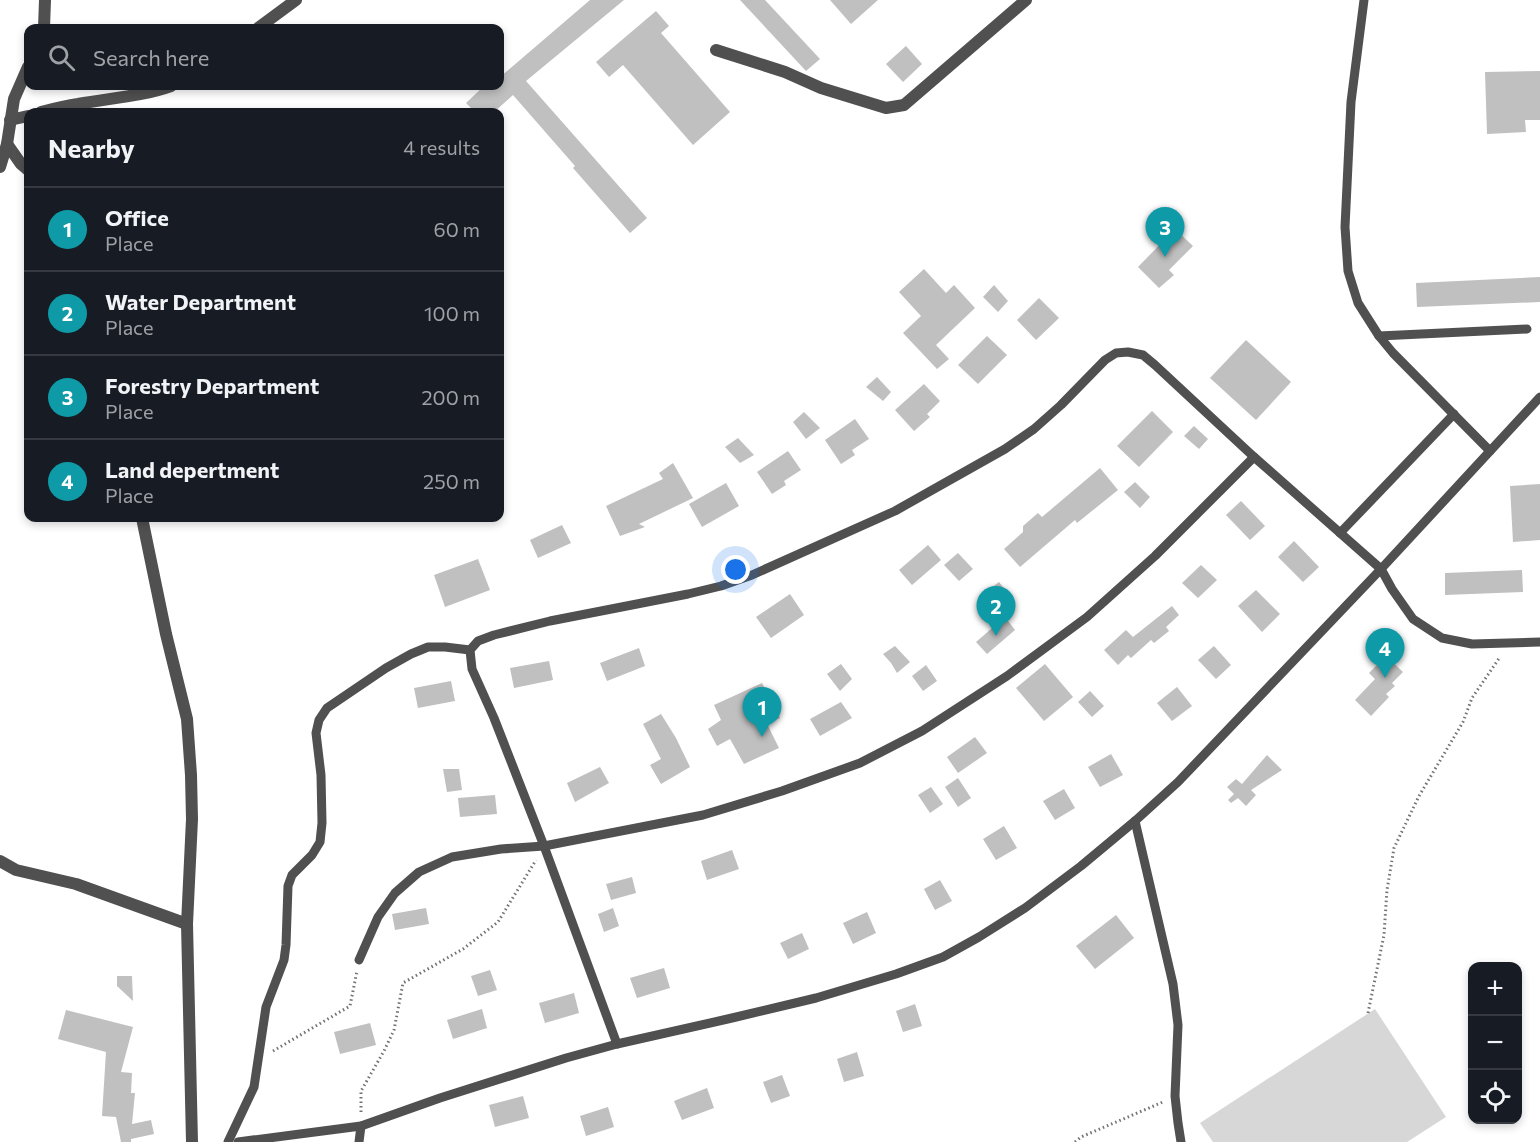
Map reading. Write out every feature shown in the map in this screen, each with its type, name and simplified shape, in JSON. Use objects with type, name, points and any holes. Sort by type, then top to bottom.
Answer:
[{"type":"street","points":[[44,24],[45,0]]},
{"type":"street","points":[[263,24],[296,0]]},
{"type":"street","points":[[716,50],[785,72],[821,88],[886,108],[904,105],[1026,0]]},
{"type":"street","points":[[0,167],[7,144],[14,99],[24,76]]},
{"type":"street","points":[[59,108],[119,99],[158,90]]},
{"type":"street","points":[[10,120],[24,117]]},
{"type":"street","points":[[7,144],[24,167]]},
{"type":"street","points":[[143,522],[187,719],[192,819],[187,924],[192,1142]]},
{"type":"street","points":[[0,861],[16,870],[76,884],[187,924]]},
{"type":"lane","points":[[1364,0],[1351,102],[1345,227],[1348,271],[1358,303],[1379,336],[1490,451]]},
{"type":"lane","points":[[1379,336],[1527,329]]},
{"type":"lane","points":[[617,1044],[544,846],[494,718],[472,669],[470,650],[478,641],[494,635],[550,621],[721,586],[895,512],[1005,449],[1034,429],[1105,360],[1116,353],[1128,352],[1143,355],[1155,365],[1254,457],[1381,569],[1413,619],[1442,638],[1472,644],[1540,642]]},
{"type":"lane","points":[[238,1142],[361,1126],[566,1058],[816,998],[896,974],[943,957],[979,937],[1025,908],[1081,866],[1178,782],[1381,569],[1540,397]]},
{"type":"lane","points":[[1340,534],[1454,414]]},
{"type":"lane","points":[[359,960],[378,917],[395,892],[419,872],[452,857],[501,849],[544,846],[703,815],[782,791],[860,763],[922,731],[1007,676],[1088,617],[1155,556],[1254,457]]},
{"type":"lane","points":[[228,1142],[254,1087],[266,1007],[284,960],[288,886],[292,875],[312,855],[320,842],[321,788],[316,733],[319,720],[327,708],[411,654],[428,647],[445,646],[470,650]]},
{"type":"lane","points":[[1135,821],[1173,984],[1178,1025],[1176,1096],[1181,1142]]},
{"type":"lane","points":[[359,1142],[361,1126]]},
{"type":"path","points":[[1368,1013],[1384,935],[1387,890],[1394,848],[1419,796],[1463,722],[1472,698],[1510,643]]},
{"type":"path","points":[[361,1126],[362,1090],[394,1030],[403,983],[463,949],[498,922],[544,846]]},
{"type":"path","points":[[259,1060],[350,1006],[359,960]]},
{"type":"path","points":[[1075,1142],[1081,1137],[1176,1096]]},
{"type":"shaded area","points":[[1375,1009],[1446,1117],[1407,1142],[1213,1142],[1200,1123]]},
{"type":"building","points":[[590,0],[624,0],[526,81],[647,218],[630,233],[513,95],[498,108],[471,108],[466,103],[480,90],[504,90],[504,74]]},
{"type":"building","points":[[740,0],[765,0],[820,59],[806,71]]},
{"type":"building","points":[[830,0],[878,0],[851,24]]},
{"type":"building","points":[[656,11],[669,26],[661,33],[730,112],[693,145],[623,65],[609,77],[596,62]]},
{"type":"building","points":[[906,46],[922,64],[903,82],[886,64]]},
{"type":"building","points":[[1540,71],[1540,120],[1525,120],[1526,132],[1487,134],[1485,72]]},
{"type":"building","points":[[1175,229],[1193,246],[1169,270],[1174,275],[1159,288],[1138,267]]},
{"type":"building","points":[[924,269],[946,293],[954,285],[975,308],[936,345],[949,359],[937,369],[903,333],[921,316],[899,292]]},
{"type":"building","points":[[1540,277],[1540,302],[1417,307],[1416,283]]},
{"type":"building","points":[[994,285],[1008,301],[998,312],[983,297]]},
{"type":"building","points":[[1039,298],[1059,318],[1036,340],[1017,320]]},
{"type":"building","points":[[987,336],[1007,355],[978,384],[958,365]]},
{"type":"building","points":[[1246,340],[1291,382],[1256,420],[1210,378]]},
{"type":"building","points":[[877,377],[891,392],[883,401],[866,387]]},
{"type":"building","points":[[924,384],[940,401],[927,414],[930,417],[914,431],[895,410]]},
{"type":"building","points":[[1152,411],[1173,432],[1139,467],[1117,446]]},
{"type":"building","points":[[804,412],[820,428],[806,439],[793,422]]},
{"type":"building","points":[[855,419],[869,439],[852,450],[855,455],[841,464],[825,440]]},
{"type":"building","points":[[1194,426],[1208,439],[1199,449],[1184,436]]},
{"type":"building","points":[[738,438],[754,455],[740,463],[725,447]]},
{"type":"building","points":[[788,451],[801,470],[784,481],[786,485],[772,494],[757,472]]},
{"type":"building","points":[[673,463],[693,498],[639,524],[645,527],[620,536],[606,506],[663,479],[659,473]]},
{"type":"building","points":[[1100,468],[1118,490],[1077,523],[1075,520],[1020,567],[1004,549],[1023,532],[1023,526],[1038,513],[1042,517]]},
{"type":"building","points":[[1135,482],[1150,497],[1140,508],[1124,492]]},
{"type":"building","points":[[726,483],[739,506],[702,527],[689,504]]},
{"type":"building","points":[[1540,484],[1540,540],[1513,542],[1510,486]]},
{"type":"building","points":[[1241,501],[1265,526],[1250,540],[1226,515]]},
{"type":"building","points":[[562,525],[571,543],[538,558],[530,540]]},
{"type":"building","points":[[1294,541],[1319,567],[1303,582],[1278,557]]},
{"type":"building","points":[[928,545],[941,560],[912,585],[899,570]]},
{"type":"building","points":[[958,553],[973,569],[959,581],[944,565]]},
{"type":"building","points":[[478,559],[490,590],[445,607],[434,575]]},
{"type":"building","points":[[1201,565],[1217,580],[1198,598],[1182,583]]},
{"type":"building","points":[[1522,570],[1523,592],[1445,595],[1445,573]]},
{"type":"building","points":[[999,582],[1013,600],[1000,609],[987,591]]},
{"type":"building","points":[[1256,590],[1280,614],[1262,632],[1238,606]]},
{"type":"building","points":[[790,594],[804,615],[771,638],[756,617]]},
{"type":"building","points":[[1172,606],[1179,615],[1166,627],[1169,631],[1154,643],[1151,640],[1131,658],[1128,655],[1118,665],[1104,650],[1126,630],[1133,637]]},
{"type":"building","points":[[1005,617],[1015,630],[987,654],[976,642]]},
{"type":"building","points":[[895,646],[910,662],[897,673],[883,654]]},
{"type":"building","points":[[1214,646],[1231,665],[1216,679],[1198,660]]},
{"type":"building","points":[[639,648],[645,666],[607,681],[600,663]]},
{"type":"building","points":[[1386,656],[1403,672],[1392,683],[1395,686],[1386,694],[1389,697],[1371,716],[1355,700],[1375,679],[1369,673]]},
{"type":"building","points":[[549,661],[553,680],[514,688],[510,668]]},
{"type":"building","points":[[841,664],[852,679],[840,691],[827,674]]},
{"type":"building","points":[[1045,664],[1073,697],[1044,721],[1016,688]]},
{"type":"building","points":[[926,665],[937,681],[923,691],[912,676]]},
{"type":"building","points":[[451,681],[455,701],[418,708],[414,688]]},
{"type":"building","points":[[762,683],[780,718],[767,724],[779,748],[744,764],[730,739],[717,746],[708,729],[721,720],[714,705]]},
{"type":"building","points":[[1177,687],[1192,706],[1172,721],[1157,703]]},
{"type":"building","points":[[1090,691],[1104,706],[1092,717],[1078,702]]},
{"type":"building","points":[[841,702],[852,718],[820,736],[810,719]]},
{"type":"building","points":[[661,714],[690,767],[661,784],[650,765],[661,759],[643,724]]},
{"type":"building","points":[[975,737],[987,753],[958,773],[947,757]]},
{"type":"building","points":[[1111,754],[1123,775],[1100,787],[1088,767]]},
{"type":"building","points":[[1267,755],[1282,770],[1251,790],[1256,795],[1246,806],[1238,798],[1231,803],[1228,800],[1234,794],[1227,787],[1236,779],[1242,784]]},
{"type":"building","points":[[600,767],[609,783],[575,802],[567,783]]},
{"type":"building","points":[[443,769],[459,769],[462,790],[447,792]]},
{"type":"building","points":[[958,778],[971,798],[958,807],[945,787]]},
{"type":"building","points":[[931,787],[943,804],[930,813],[918,795]]},
{"type":"building","points":[[1064,789],[1075,808],[1055,820],[1043,801]]},
{"type":"building","points":[[495,795],[497,814],[460,817],[458,798]]},
{"type":"building","points":[[1004,826],[1017,848],[996,860],[983,839]]},
{"type":"building","points":[[732,850],[739,869],[707,880],[701,861]]},
{"type":"building","points":[[632,877],[636,893],[611,900],[606,884]]},
{"type":"building","points":[[940,880],[952,901],[935,910],[924,889]]},
{"type":"building","points":[[426,908],[429,924],[395,930],[392,914]]},
{"type":"building","points":[[613,908],[619,926],[604,932],[598,914]]},
{"type":"building","points":[[867,912],[876,933],[853,944],[843,923]]},
{"type":"building","points":[[1116,915],[1134,938],[1095,969],[1076,946]]},
{"type":"building","points":[[802,933],[809,949],[788,959],[780,943]]},
{"type":"building","points":[[664,968],[670,988],[637,998],[630,978]]},
{"type":"building","points":[[490,970],[497,990],[478,996],[471,976]]},
{"type":"building","points":[[117,976],[132,976],[133,1001],[117,986]]},
{"type":"building","points":[[574,993],[579,1013],[545,1023],[539,1003]]},
{"type":"building","points":[[915,1004],[922,1026],[903,1032],[896,1011]]},
{"type":"building","points":[[482,1009],[487,1028],[453,1039],[447,1020]]},
{"type":"building","points":[[66,1010],[133,1027],[121,1072],[132,1073],[131,1093],[135,1093],[132,1124],[151,1120],[154,1134],[131,1139],[131,1142],[121,1142],[116,1117],[102,1116],[106,1052],[58,1039]]},
{"type":"building","points":[[370,1023],[376,1045],[340,1054],[334,1032]]},
{"type":"building","points":[[857,1052],[864,1076],[844,1082],[837,1059]]},
{"type":"building","points":[[782,1075],[790,1096],[771,1103],[763,1082]]},
{"type":"building","points":[[707,1088],[714,1108],[682,1120],[674,1101]]},
{"type":"building","points":[[523,1096],[529,1118],[495,1127],[489,1105]]},
{"type":"building","points":[[608,1107],[614,1127],[586,1136],[580,1116]]},
{"type":"place","name":"Forestry Department","points":[[1165,257]]},
{"type":"place","name":"Water Department","points":[[996,636]]},
{"type":"place","name":"Land depertment","points":[[1385,678]]},
{"type":"place","name":"Office","points":[[762,737]]}]
